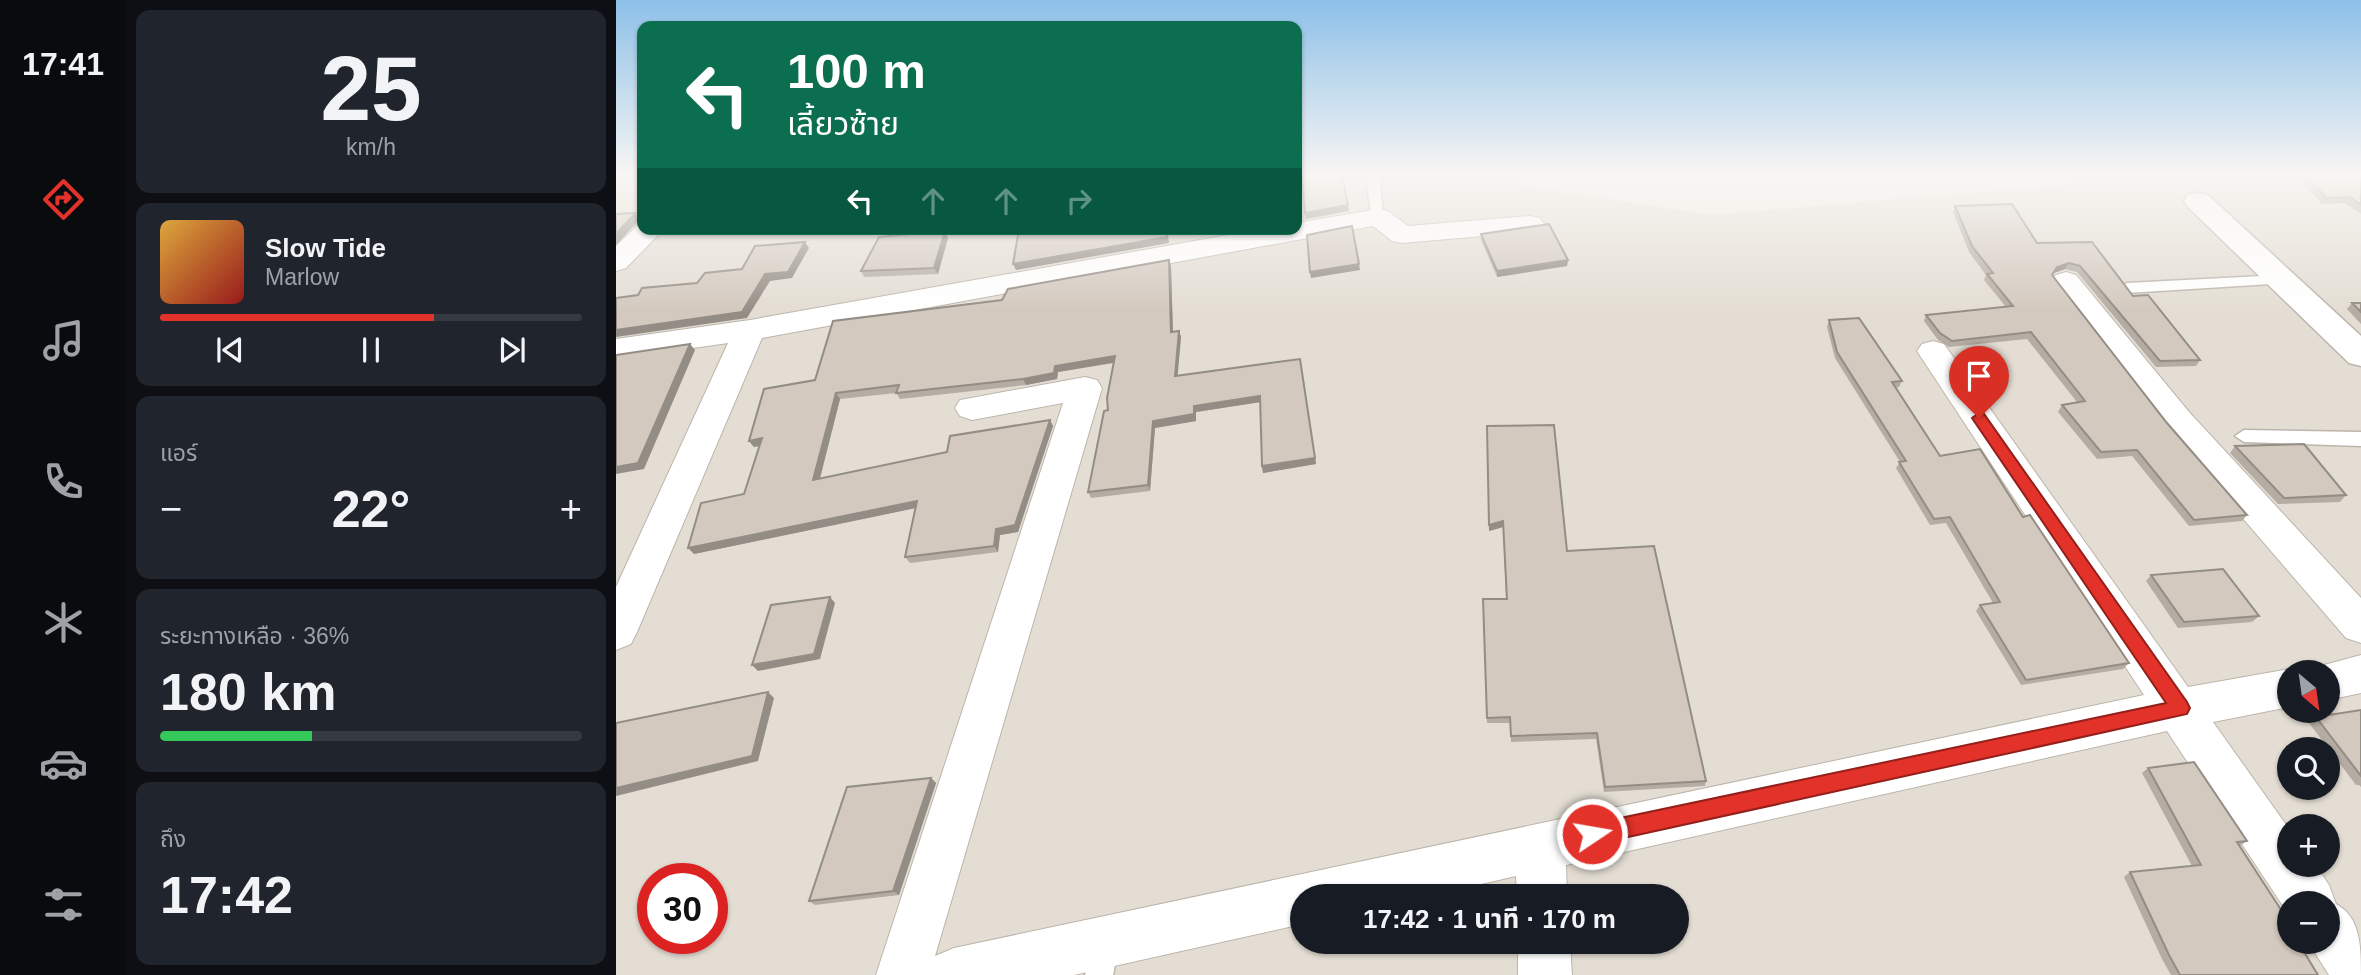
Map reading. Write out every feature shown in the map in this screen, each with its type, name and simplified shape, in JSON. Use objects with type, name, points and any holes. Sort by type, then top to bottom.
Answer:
[{"type":"street","points":[[1302,230],[1348,222]]},
{"type":"street","points":[[1385,222],[1402,235],[1530,224]]},
{"type":"street","points":[[2220,222],[2361,355]]},
{"type":"street","points":[[616,262],[644,235]]},
{"type":"street","points":[[616,349],[750,330],[1273,235]]},
{"type":"street","points":[[2066,281],[2177,420],[2361,626]]},
{"type":"street","points":[[616,632],[750,330]]},
{"type":"street","points":[[1933,351],[2303,891]]},
{"type":"street","points":[[903,975],[1085,388],[972,408]]},
{"type":"street","points":[[2340,678],[2361,674]]},
{"type":"street","points":[[1371,884],[2080,727],[2277,690]]},
{"type":"street","points":[[1540,846],[1542,884]]},
{"type":"street","points":[[954,975],[1102,959],[1290,904]]},
{"type":"street","points":[[2340,945],[2360,975]]},
{"type":"street","points":[[1544,954],[1545,975]]},
{"type":"lane","points":[[2127,288],[2282,280]]},
{"type":"lane","points":[[2244,436],[2361,439]]},
{"type":"shaded area","points":[[616,222],[637,222],[637,235],[1302,235],[1302,222],[2361,222],[2361,975],[616,975]]},
{"type":"building","points":[[616,222],[627,222],[616,234]]},
{"type":"building","points":[[1962,222],[2023,222],[2037,243],[2092,242],[2133,296],[2148,295],[2200,360],[2160,361],[2080,266],[2069,263],[2057,267],[2052,275],[2167,423],[2247,515],[2194,520],[2137,450],[2101,452],[2062,405],[2085,401],[2031,332],[1952,341],[1940,333],[1926,315],[2013,306],[1987,274],[1993,273],[1972,246]]},
{"type":"building","points":[[1549,224],[1568,260],[1497,271],[1481,234]]},
{"type":"building","points":[[1352,226],[1359,264],[1310,272],[1307,235]]},
{"type":"building","points":[[944,235],[934,268],[861,271],[879,237]]},
{"type":"building","points":[[1018,235],[1167,235],[1167,237],[1013,264]]},
{"type":"building","points":[[805,242],[788,272],[765,274],[742,312],[616,330],[616,298],[638,295],[642,288],[697,283],[705,273],[742,269],[755,246]]},
{"type":"building","points":[[1169,260],[1171,332],[1179,331],[1175,376],[1300,359],[1315,458],[1262,466],[1260,396],[1194,406],[1194,414],[1153,421],[1148,485],[1088,492],[1104,411],[1108,410],[1107,398],[1115,356],[1055,366],[1054,373],[1023,379],[896,393],[899,385],[836,393],[813,480],[947,452],[950,436],[1050,420],[1015,525],[996,529],[994,546],[905,557],[917,501],[688,548],[701,503],[744,494],[762,438],[749,441],[764,389],[815,380],[833,321],[1002,300],[1008,289]]},
{"type":"building","points":[[2352,303],[2361,303],[2361,312]]},
{"type":"building","points":[[1859,318],[1902,381],[1892,382],[1940,456],[1980,449],[2023,517],[2030,515],[2129,663],[2026,680],[1980,605],[2000,602],[1950,517],[1934,519],[1899,462],[1906,461],[1837,352],[1829,320]]},
{"type":"building","points":[[690,344],[638,463],[616,467],[616,355]]},
{"type":"building","points":[[1554,425],[1567,551],[1654,546],[1706,781],[1605,787],[1597,733],[1511,736],[1510,717],[1487,718],[1483,599],[1507,599],[1503,521],[1489,525],[1487,426]]},
{"type":"building","points":[[2304,444],[2346,495],[2284,498],[2235,446]]},
{"type":"building","points":[[2223,569],[2259,616],[2184,622],[2151,575]]},
{"type":"building","points":[[830,597],[814,654],[752,665],[771,605]]},
{"type":"building","points":[[768,692],[752,756],[616,788],[616,723]]},
{"type":"building","points":[[2361,710],[2361,776],[2340,748],[2340,737],[2331,737],[2321,723],[2340,723],[2340,713]]},
{"type":"building","points":[[2194,762],[2247,841],[2237,842],[2277,904],[2277,954],[2305,954],[2318,975],[2180,975],[2130,872],[2201,865],[2148,768]]},
{"type":"building","points":[[931,778],[893,891],[809,901],[847,787]]},
{"type":"route","points":[[1592,834],[2180,708],[1979,418]]}]
